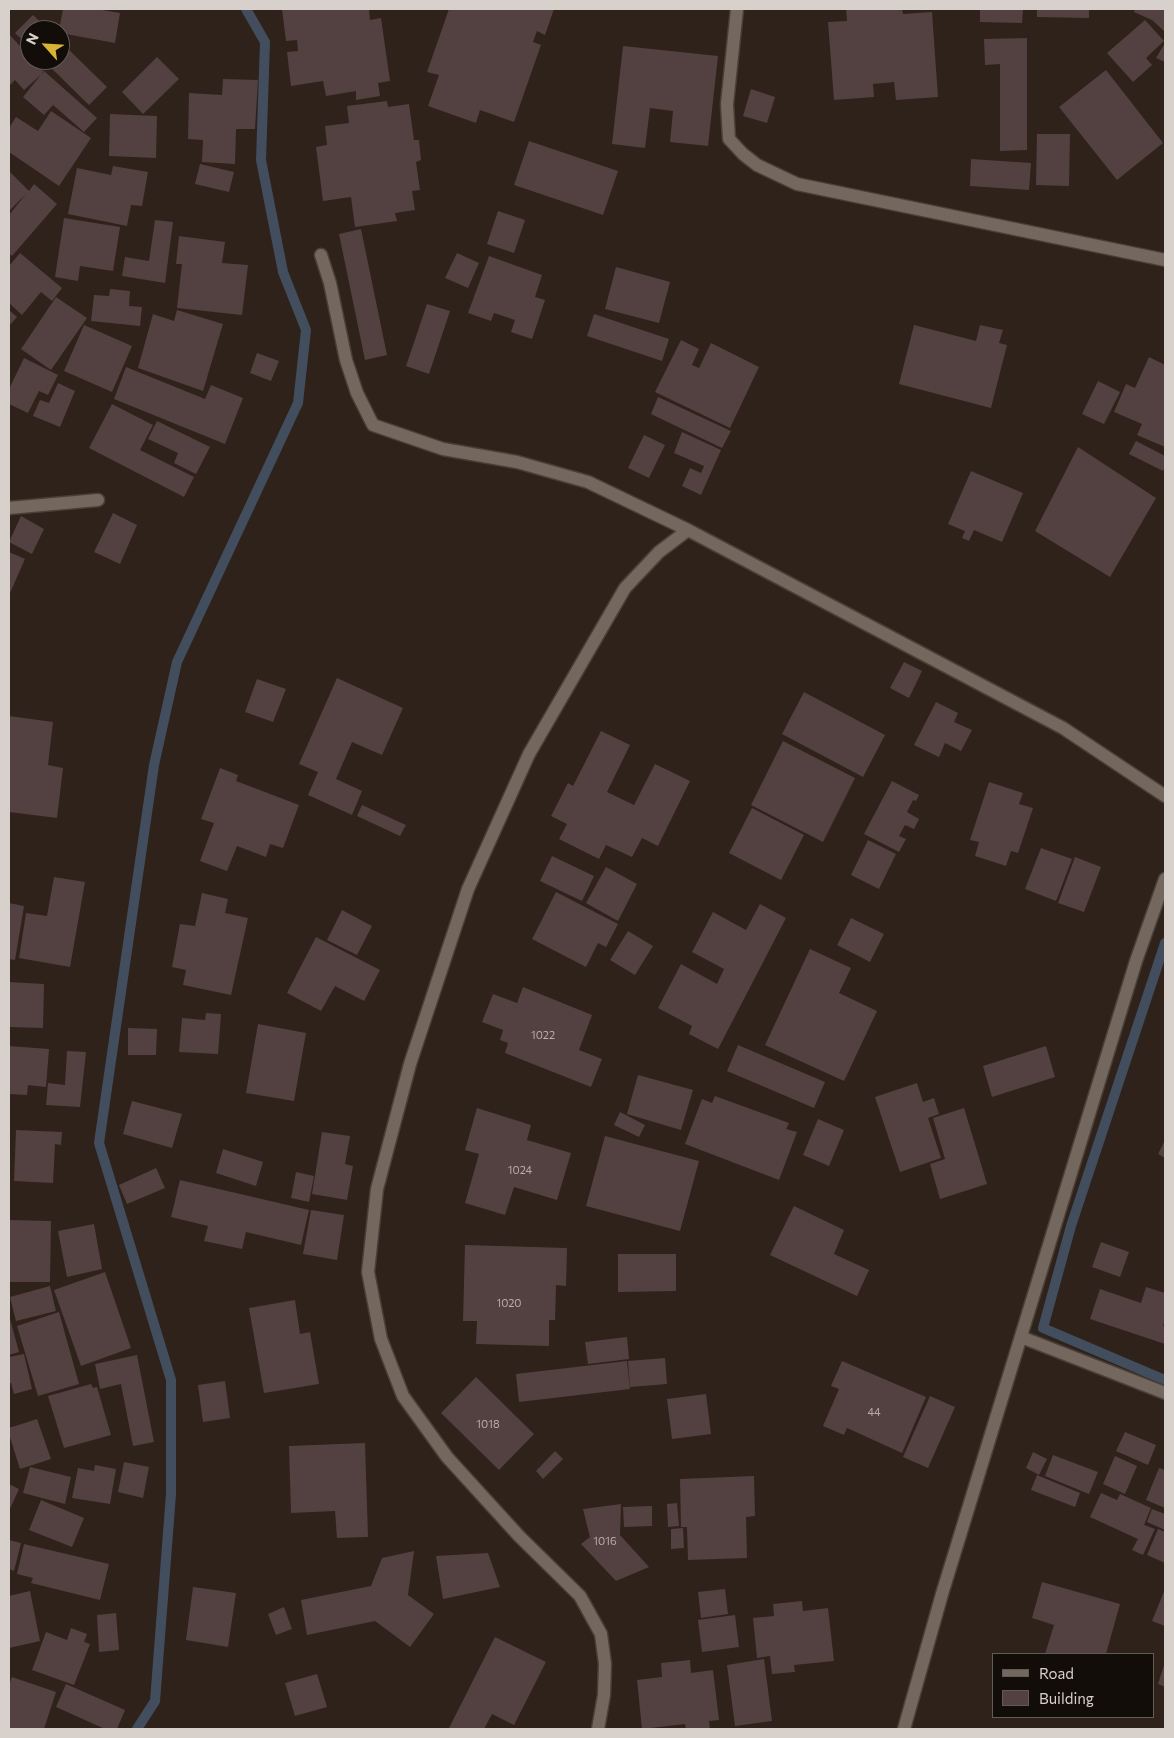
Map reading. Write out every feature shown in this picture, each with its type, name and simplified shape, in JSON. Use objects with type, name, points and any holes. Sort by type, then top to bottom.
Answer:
[{"type":"street","points":[[737,9],[727,104],[729,139],[756,165],[796,184],[1165,260]]},
{"type":"street","points":[[320,255],[330,283],[346,360],[357,393],[373,425],[443,449],[518,462],[588,482],[688,530],[1063,728],[1165,796]]},
{"type":"street","points":[[9,508],[98,500]]},
{"type":"street","points":[[598,1729],[604,1695],[605,1664],[601,1634],[580,1596],[519,1536],[447,1457],[403,1396],[381,1339],[368,1272],[377,1189],[410,1064],[468,889],[529,754],[625,588],[659,552],[688,530]]},
{"type":"street","points":[[904,1729],[942,1594],[1136,961],[1165,879]]},
{"type":"street","points":[[1022,1337],[1165,1393]]},
{"type":"building","points":[[63,9],[96,9],[120,13],[115,43],[70,35],[70,20],[61,20]]},
{"type":"building","points":[[282,9],[369,9],[370,20],[381,18],[390,81],[378,83],[380,96],[356,100],[356,91],[326,96],[323,81],[291,86],[287,52],[298,51],[297,40],[286,41]]},
{"type":"building","points":[[449,9],[554,9],[545,35],[537,31],[533,42],[541,45],[514,122],[480,110],[476,123],[428,106],[439,75],[427,72]]},
{"type":"building","points":[[846,9],[902,9],[903,14],[932,12],[938,97],[896,100],[894,82],[873,84],[874,97],[834,100],[828,22],[847,21]]},
{"type":"building","points":[[980,9],[1023,9],[1022,23],[980,22]]},
{"type":"building","points":[[1037,9],[1089,9],[1089,18],[1037,17]]},
{"type":"building","points":[[1135,9],[1165,9],[1165,32],[1152,20],[1134,12]]},
{"type":"building","points":[[33,15],[38,20],[28,20]]},
{"type":"building","points":[[1145,20],[1164,41],[1146,58],[1152,65],[1133,82],[1107,53]]},
{"type":"building","points":[[20,28],[20,38],[15,33]]},
{"type":"building","points":[[9,34],[20,46],[20,70],[42,70],[44,72],[24,90],[15,80],[9,86]]},
{"type":"building","points":[[1027,38],[1027,150],[1000,151],[1000,64],[985,65],[984,39]]},
{"type":"building","points":[[1165,43],[1165,62],[1156,58]]},
{"type":"building","points":[[623,46],[718,56],[708,146],[670,142],[673,111],[650,108],[645,148],[612,144]]},
{"type":"building","points":[[70,51],[107,87],[89,105],[53,70],[70,70]]},
{"type":"building","points":[[157,57],[179,79],[143,114],[122,92]]},
{"type":"building","points":[[1106,70],[1163,143],[1117,180],[1059,107]]},
{"type":"building","points":[[44,71],[97,118],[84,132],[53,105],[44,115],[23,97]]},
{"type":"building","points":[[223,79],[258,80],[255,129],[236,129],[235,164],[202,162],[203,140],[188,139],[189,93],[222,95]]},
{"type":"building","points":[[751,89],[775,97],[767,123],[743,116]]},
{"type":"building","points":[[387,101],[388,107],[409,104],[414,140],[419,140],[421,160],[416,162],[420,190],[412,191],[415,210],[395,213],[397,221],[355,227],[351,197],[323,201],[316,147],[327,145],[325,126],[349,123],[347,106]]},
{"type":"building","points":[[51,111],[91,138],[59,186],[9,152],[9,128],[16,117],[38,131]]},
{"type":"building","points":[[110,114],[157,116],[156,158],[109,156]]},
{"type":"building","points":[[1037,134],[1070,134],[1069,186],[1036,185]]},
{"type":"building","points":[[529,141],[618,171],[603,215],[514,185]]},
{"type":"building","points":[[971,159],[1031,163],[1029,190],[970,186]]},
{"type":"building","points":[[200,164],[234,172],[229,192],[195,184]]},
{"type":"building","points":[[113,166],[148,172],[142,206],[131,205],[127,226],[68,214],[77,168],[111,175]]},
{"type":"building","points":[[9,171],[29,191],[34,184],[57,204],[12,256],[9,253],[9,215],[26,194],[9,211]]},
{"type":"building","points":[[498,211],[525,220],[514,253],[487,244]]},
{"type":"building","points":[[64,218],[120,227],[113,271],[80,266],[78,281],[55,277]]},
{"type":"building","points":[[155,220],[173,222],[165,283],[122,276],[125,257],[149,261]]},
{"type":"building","points":[[361,229],[387,355],[365,360],[339,234]]},
{"type":"building","points":[[179,236],[225,242],[222,263],[248,265],[242,315],[177,308],[182,264],[176,264]]},
{"type":"building","points":[[20,253],[62,288],[52,301],[41,292],[22,315],[9,303],[9,266]]},
{"type":"building","points":[[457,253],[479,263],[468,288],[445,278]]},
{"type":"building","points":[[489,256],[542,275],[535,297],[545,300],[532,339],[511,332],[515,320],[494,313],[491,321],[468,313]]},
{"type":"building","points":[[616,267],[670,282],[659,323],[605,309]]},
{"type":"building","points":[[110,289],[130,291],[129,306],[142,307],[140,326],[91,321],[94,295],[109,296]]},
{"type":"building","points":[[56,297],[87,318],[51,370],[21,349]]},
{"type":"building","points":[[427,304],[450,311],[429,374],[406,366]]},
{"type":"building","points":[[9,310],[17,317],[9,326]]},
{"type":"building","points":[[177,310],[223,324],[203,391],[138,368],[153,314],[174,321]]},
{"type":"building","points":[[594,314],[669,339],[662,361],[587,336]]},
{"type":"building","points":[[84,325],[132,346],[112,392],[64,371]]},
{"type":"building","points":[[914,325],[976,341],[980,325],[1003,330],[999,343],[1007,345],[991,408],[899,384]]},
{"type":"building","points":[[681,340],[699,349],[692,365],[699,368],[711,343],[759,367],[730,428],[655,392]]},
{"type":"building","points":[[257,353],[279,361],[271,381],[250,373]]},
{"type":"building","points":[[1149,357],[1165,365],[1165,447],[1137,435],[1142,424],[1114,412],[1126,384],[1135,388]]},
{"type":"building","points":[[24,358],[58,375],[48,395],[39,391],[28,413],[9,404],[9,389]]},
{"type":"building","points":[[126,367],[205,399],[211,385],[243,398],[225,444],[114,399]]},
{"type":"building","points":[[1098,381],[1120,392],[1104,424],[1082,414]]},
{"type":"building","points":[[58,383],[75,391],[60,427],[33,416],[40,400],[49,403]]},
{"type":"building","points":[[658,397],[731,431],[722,448],[651,414]]},
{"type":"building","points":[[112,404],[153,425],[140,450],[194,477],[184,497],[89,448]]},
{"type":"building","points":[[157,421],[210,447],[196,474],[174,463],[178,453],[148,439]]},
{"type":"building","points":[[682,432],[721,450],[701,495],[682,486],[690,468],[701,473],[704,466],[674,453]]},
{"type":"building","points":[[644,435],[665,445],[649,478],[628,468]]},
{"type":"building","points":[[1136,441],[1165,456],[1163,471],[1129,454]]},
{"type":"building","points":[[1078,447],[1156,498],[1110,577],[1035,531]]},
{"type":"building","points":[[971,471],[1023,493],[1002,542],[974,530],[969,541],[962,538],[965,531],[948,524]]},
{"type":"building","points":[[113,513],[137,525],[120,564],[94,552]]},
{"type":"building","points":[[21,516],[44,529],[32,554],[9,542]]},
{"type":"building","points":[[9,552],[25,559],[10,593],[9,592]]},
{"type":"building","points":[[904,662],[922,671],[909,698],[890,688]]},
{"type":"building","points":[[337,678],[403,708],[382,755],[352,742],[336,779],[362,791],[352,815],[308,795],[318,772],[299,764]]},
{"type":"building","points":[[257,679],[286,689],[273,722],[245,712]]},
{"type":"building","points":[[804,692],[885,735],[863,777],[782,734]]},
{"type":"building","points":[[936,702],[958,713],[954,722],[972,730],[961,751],[945,743],[939,757],[914,745]]},
{"type":"building","points":[[9,716],[53,722],[48,765],[63,768],[57,818],[9,812]]},
{"type":"building","points":[[601,731],[630,745],[607,792],[634,805],[655,764],[690,781],[658,846],[642,838],[632,857],[606,845],[599,859],[559,839],[567,824],[551,816],[568,783],[573,786]]},
{"type":"building","points":[[783,741],[855,778],[823,842],[751,805]]},
{"type":"building","points":[[220,768],[238,775],[236,781],[299,805],[283,848],[270,844],[266,857],[237,846],[227,871],[200,861],[214,823],[201,819]]},
{"type":"building","points":[[892,781],[919,795],[916,801],[913,800],[907,812],[919,819],[914,829],[905,825],[899,836],[906,839],[899,852],[864,834]]},
{"type":"building","points":[[989,782],[1023,793],[1019,804],[1033,808],[1018,853],[1011,851],[1006,866],[975,856],[979,842],[970,840]]},
{"type":"building","points":[[362,805],[406,825],[400,836],[357,816]]},
{"type":"building","points":[[752,808],[804,835],[781,880],[729,853]]},
{"type":"building","points":[[868,840],[896,854],[879,889],[851,875]]},
{"type":"building","points":[[1041,848],[1072,859],[1056,901],[1025,889]]},
{"type":"building","points":[[552,856],[594,876],[582,901],[540,881]]},
{"type":"building","points":[[1075,857],[1101,867],[1084,912],[1058,903]]},
{"type":"building","points":[[606,867],[637,884],[618,921],[586,903]]},
{"type":"building","points":[[54,877],[85,882],[70,967],[19,958],[26,913],[47,916]]},
{"type":"building","points":[[556,892],[618,924],[606,947],[598,943],[586,967],[532,939]]},
{"type":"building","points":[[202,893],[228,899],[225,913],[248,918],[231,995],[183,985],[186,970],[172,967],[180,924],[195,926]]},
{"type":"building","points":[[9,903],[24,906],[15,960],[9,959]]},
{"type":"building","points":[[760,904],[786,918],[718,1049],[689,1034],[692,1026],[658,1008],[681,964],[717,984],[724,969],[692,952],[713,912],[746,930]]},
{"type":"building","points":[[342,910],[372,926],[357,955],[327,940]]},
{"type":"building","points":[[851,918],[884,934],[870,962],[837,945]]},
{"type":"building","points":[[628,931],[653,946],[635,975],[610,960]]},
{"type":"building","points":[[316,937],[380,970],[364,1001],[335,986],[321,1011],[287,993]]},
{"type":"building","points":[[810,949],[851,968],[839,993],[877,1011],[844,1081],[765,1045]]},
{"type":"building","points":[[9,982],[44,984],[43,1028],[9,1027]]},
{"type":"building","points":[[523,987],[592,1015],[579,1050],[602,1059],[591,1087],[505,1053],[508,1043],[500,1040],[503,1030],[482,1022],[493,994],[517,1003]]},
{"type":"building","points":[[206,1013],[221,1014],[218,1054],[179,1052],[182,1018],[205,1020]]},
{"type":"building","points":[[258,1024],[306,1033],[294,1101],[246,1093]]},
{"type":"building","points":[[128,1028],[157,1029],[156,1055],[128,1055]]},
{"type":"building","points":[[738,1045],[825,1082],[814,1108],[727,1071]]},
{"type":"building","points":[[9,1046],[49,1049],[46,1087],[28,1085],[27,1095],[9,1094]]},
{"type":"building","points":[[1046,1046],[1055,1077],[992,1097],[983,1066]]},
{"type":"building","points":[[67,1051],[86,1052],[80,1107],[46,1105],[48,1083],[65,1085]]},
{"type":"building","points":[[638,1075],[693,1090],[681,1130],[627,1114]]},
{"type":"building","points":[[917,1083],[923,1102],[934,1098],[939,1114],[928,1118],[941,1158],[900,1172],[875,1097]]},
{"type":"building","points":[[715,1096],[789,1123],[786,1129],[797,1132],[779,1180],[685,1144],[702,1099],[712,1103]]},
{"type":"building","points":[[132,1101],[182,1114],[172,1148],[123,1134]]},
{"type":"building","points":[[477,1108],[531,1125],[527,1140],[571,1153],[557,1200],[514,1187],[505,1215],[465,1203],[479,1154],[465,1150]]},
{"type":"building","points":[[964,1108],[987,1184],[940,1199],[930,1164],[945,1159],[933,1118]]},
{"type":"building","points":[[620,1112],[645,1125],[639,1137],[614,1125]]},
{"type":"building","points":[[818,1119],[844,1130],[829,1166],[803,1155]]},
{"type":"building","points":[[16,1130],[62,1132],[61,1145],[55,1144],[53,1183],[14,1181]]},
{"type":"building","points":[[322,1132],[350,1136],[345,1164],[353,1166],[347,1200],[312,1194]]},
{"type":"building","points":[[605,1136],[699,1161],[680,1231],[586,1206]]},
{"type":"building","points":[[1165,1140],[1165,1158],[1158,1154]]},
{"type":"building","points":[[223,1149],[263,1162],[256,1186],[216,1173]]},
{"type":"building","points":[[156,1168],[165,1188],[127,1204],[119,1185]]},
{"type":"building","points":[[296,1172],[314,1176],[309,1202],[291,1198]]},
{"type":"building","points":[[180,1180],[309,1210],[301,1245],[246,1232],[242,1249],[204,1241],[208,1226],[171,1217]]},
{"type":"building","points":[[794,1206],[844,1230],[834,1254],[869,1270],[857,1296],[770,1255]]},
{"type":"building","points":[[311,1210],[344,1215],[337,1260],[303,1254]]},
{"type":"building","points":[[10,1220],[51,1221],[50,1282],[9,1282]]},
{"type":"building","points":[[94,1224],[102,1269],[67,1277],[58,1231]]},
{"type":"building","points":[[1101,1242],[1129,1252],[1120,1277],[1092,1267]]},
{"type":"building","points":[[465,1245],[567,1248],[566,1286],[556,1285],[555,1320],[549,1320],[549,1346],[476,1344],[477,1321],[463,1321]]},
{"type":"building","points":[[618,1254],[676,1254],[676,1291],[618,1292]]},
{"type":"building","points":[[105,1272],[131,1348],[81,1366],[54,1290]]},
{"type":"building","points":[[50,1286],[56,1311],[16,1321],[10,1297]]},
{"type":"building","points":[[1146,1287],[1165,1293],[1165,1319],[1163,1326],[1165,1326],[1165,1344],[1090,1319],[1100,1289],[1141,1303]]},
{"type":"building","points":[[295,1300],[300,1334],[310,1332],[319,1384],[264,1393],[249,1308]]},
{"type":"building","points":[[59,1312],[79,1384],[38,1396],[17,1326]]},
{"type":"building","points":[[9,1315],[19,1352],[9,1355]]},
{"type":"building","points":[[627,1337],[629,1359],[588,1364],[585,1342]]},
{"type":"building","points":[[24,1354],[32,1389],[14,1394],[11,1383],[9,1383],[9,1357]]},
{"type":"building","points":[[137,1355],[154,1442],[133,1446],[121,1384],[100,1389],[95,1364]]},
{"type":"building","points":[[665,1358],[667,1384],[630,1387],[628,1361]]},
{"type":"building","points":[[627,1361],[630,1389],[519,1402],[516,1374]]},
{"type":"building","points":[[842,1361],[926,1397],[902,1453],[847,1428],[844,1435],[823,1426],[839,1389],[831,1386]]},
{"type":"building","points":[[476,1377],[534,1434],[499,1470],[441,1413]]},
{"type":"building","points":[[225,1381],[230,1418],[203,1422],[198,1385]]},
{"type":"building","points":[[91,1384],[93,1388],[97,1387],[111,1435],[64,1448],[48,1396]]},
{"type":"building","points":[[706,1394],[711,1434],[672,1439],[667,1399]]},
{"type":"building","points":[[930,1396],[955,1407],[928,1468],[903,1457]]},
{"type":"building","points":[[37,1419],[51,1459],[20,1469],[9,1434],[9,1428]]},
{"type":"building","points":[[1125,1432],[1156,1445],[1148,1465],[1116,1451]]},
{"type":"building","points":[[365,1443],[368,1537],[337,1538],[335,1511],[291,1513],[289,1446]]},
{"type":"building","points":[[555,1451],[563,1459],[543,1479],[536,1471]]},
{"type":"building","points":[[1033,1452],[1047,1459],[1039,1475],[1026,1468]]},
{"type":"building","points":[[1053,1455],[1098,1472],[1089,1494],[1045,1476]]},
{"type":"building","points":[[1115,1456],[1137,1466],[1125,1494],[1103,1484]]},
{"type":"building","points":[[124,1462],[149,1467],[143,1498],[118,1492]]},
{"type":"building","points":[[95,1465],[116,1469],[110,1504],[72,1498],[78,1468],[94,1471]]},
{"type":"building","points":[[30,1467],[71,1477],[65,1504],[23,1493]]},
{"type":"building","points":[[1159,1468],[1165,1470],[1165,1508],[1146,1500]]},
{"type":"building","points":[[1037,1475],[1080,1493],[1075,1507],[1031,1490]]},
{"type":"building","points":[[754,1476],[755,1516],[746,1517],[747,1558],[688,1560],[687,1527],[681,1527],[680,1479]]},
{"type":"building","points":[[9,1484],[19,1489],[9,1511]]},
{"type":"building","points":[[1101,1493],[1117,1500],[1120,1494],[1151,1508],[1144,1525],[1155,1529],[1143,1555],[1132,1550],[1138,1539],[1090,1517]]},
{"type":"building","points":[[41,1500],[84,1518],[72,1547],[29,1530]]},
{"type":"building","points":[[677,1503],[679,1526],[668,1527],[667,1504]]},
{"type":"building","points":[[621,1504],[620,1535],[649,1567],[616,1581],[581,1544],[590,1537],[583,1509]]},
{"type":"building","points":[[652,1506],[652,1526],[624,1527],[623,1507]]},
{"type":"building","points":[[1152,1509],[1165,1514],[1165,1530],[1147,1522]]},
{"type":"building","points":[[683,1528],[684,1548],[671,1549],[671,1529]]},
{"type":"building","points":[[1158,1529],[1165,1532],[1165,1563],[1147,1555]]},
{"type":"building","points":[[9,1540],[21,1543],[14,1571],[9,1569]]},
{"type":"building","points":[[24,1544],[109,1564],[100,1600],[31,1583],[33,1578],[17,1574]]},
{"type":"building","points":[[414,1551],[408,1595],[434,1614],[410,1647],[375,1621],[307,1635],[301,1600],[371,1586],[382,1558]]},
{"type":"building","points":[[488,1553],[500,1587],[443,1599],[436,1556]]},
{"type":"building","points":[[1042,1582],[1120,1604],[1106,1653],[1045,1653],[1054,1625],[1032,1618]]},
{"type":"building","points":[[193,1587],[236,1593],[228,1647],[186,1640]]},
{"type":"building","points":[[725,1589],[728,1614],[701,1618],[698,1592]]},
{"type":"building","points":[[1165,1589],[1165,1626],[1152,1621]]},
{"type":"building","points":[[30,1591],[40,1641],[9,1648],[9,1596]]},
{"type":"building","points":[[802,1601],[803,1611],[828,1608],[834,1661],[794,1665],[795,1672],[772,1674],[770,1656],[757,1658],[753,1618],[774,1616],[773,1604]]},
{"type":"building","points":[[284,1607],[292,1629],[276,1635],[268,1614]]},
{"type":"building","points":[[116,1613],[119,1650],[99,1652],[97,1615]]},
{"type":"building","points":[[735,1615],[739,1647],[702,1652],[698,1620]]},
{"type":"building","points":[[71,1628],[87,1634],[84,1642],[90,1644],[74,1685],[32,1670],[46,1632],[67,1640]]},
{"type":"building","points":[[495,1637],[546,1662],[514,1725],[492,1714],[484,1729],[451,1729],[449,1728]]},
{"type":"building","points":[[764,1659],[772,1721],[735,1726],[727,1665]]},
{"type":"building","points":[[690,1660],[691,1673],[713,1670],[719,1720],[709,1721],[710,1729],[686,1729],[685,1724],[642,1729],[637,1680],[662,1677],[661,1663]]},
{"type":"building","points":[[1165,1662],[1165,1687],[1158,1684]]},
{"type":"building","points":[[317,1674],[327,1707],[295,1716],[285,1683]]},
{"type":"building","points":[[12,1677],[56,1692],[44,1729],[9,1729],[9,1685]]},
{"type":"building","points":[[66,1684],[125,1710],[117,1729],[105,1729],[56,1707]]},
{"type":"waterway","points":[[137,1729],[155,1701],[171,1494],[171,1380],[99,1143],[154,765],[177,662],[298,403],[306,330],[283,272],[261,160],[265,42],[246,9]]},
{"type":"waterway","points":[[1165,943],[1071,1226],[1043,1328],[1165,1380]]}]
